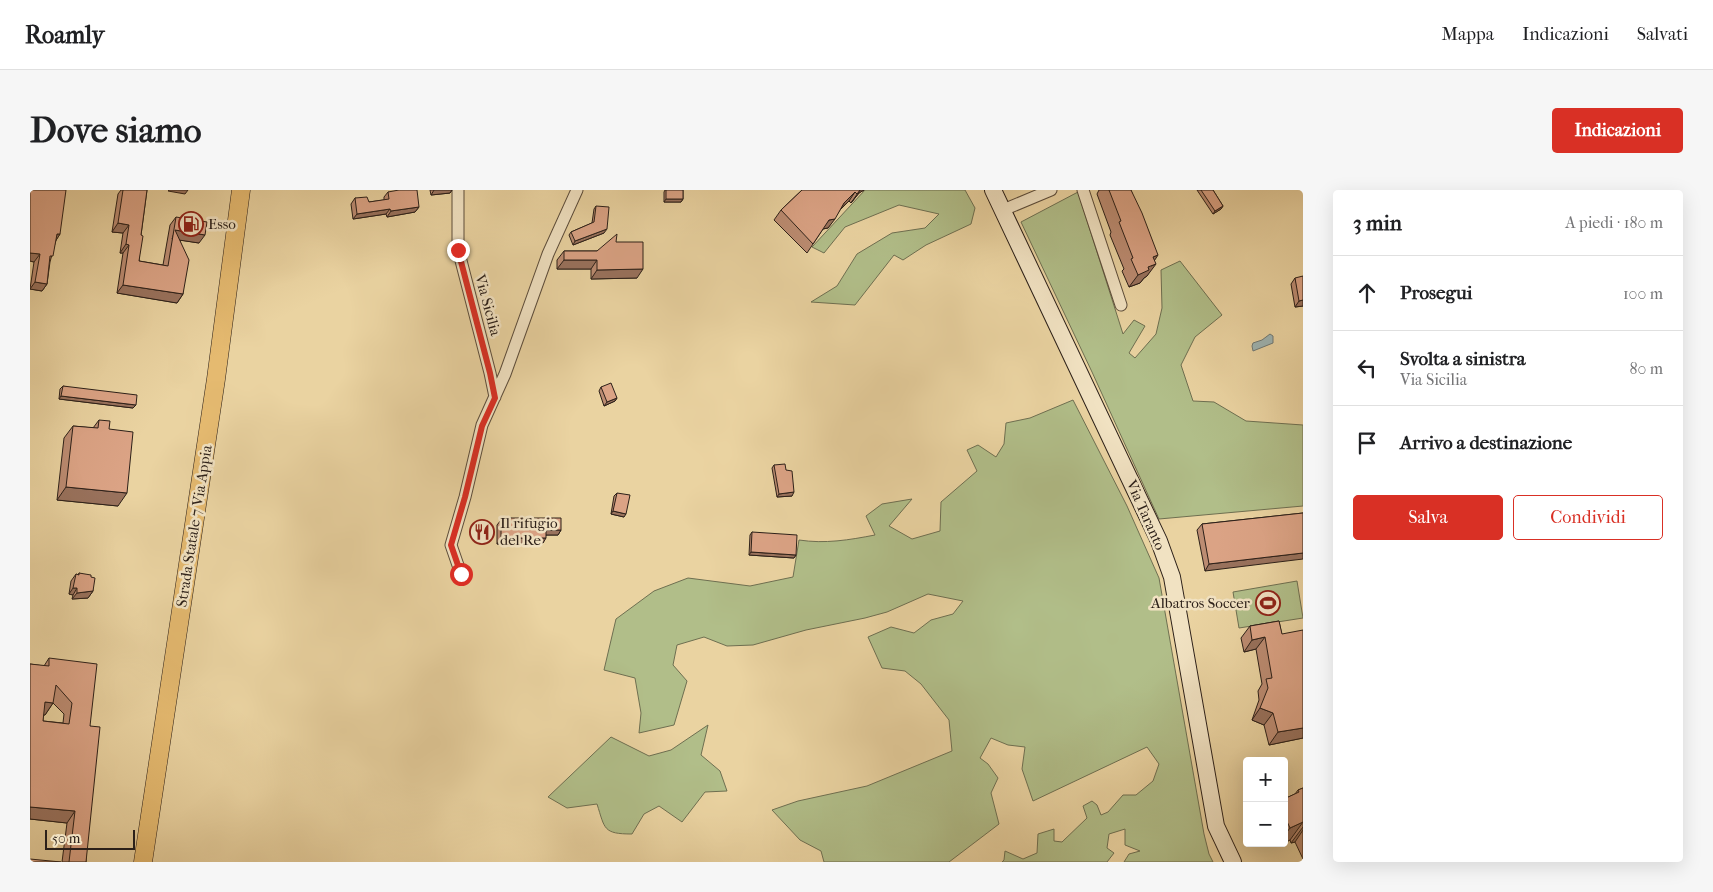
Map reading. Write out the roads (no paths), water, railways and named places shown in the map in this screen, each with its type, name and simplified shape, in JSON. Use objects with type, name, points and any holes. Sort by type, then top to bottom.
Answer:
[{"type":"main road","name":"Strada Statale 7 Via Appia","points":[[142,862],[215,387],[241,190]]},
{"type":"street","name":"Via Sicilia","points":[[458,190],[458,250],[495,398]]},
{"type":"street","points":[[461,574],[451,545],[482,426],[505,374],[548,254],[577,190]]},
{"type":"street","name":"Via Taranto","points":[[993,190],[1154,529],[1172,577],[1216,826],[1233,862]]},
{"type":"street","points":[[1003,210],[1051,190]]},
{"type":"street","points":[[1083,190],[1121,304]]},
{"type":"water","points":[[1270,334],[1273,336],[1273,343],[1253,351],[1253,343],[1262,340]]},
{"type":"place","name":"Esso","points":[[191,224]]},
{"type":"place","name":"Il rifugio del Re","points":[[482,532]]},
{"type":"place","name":"Albatros Soccer","points":[[1268,603]]}]
